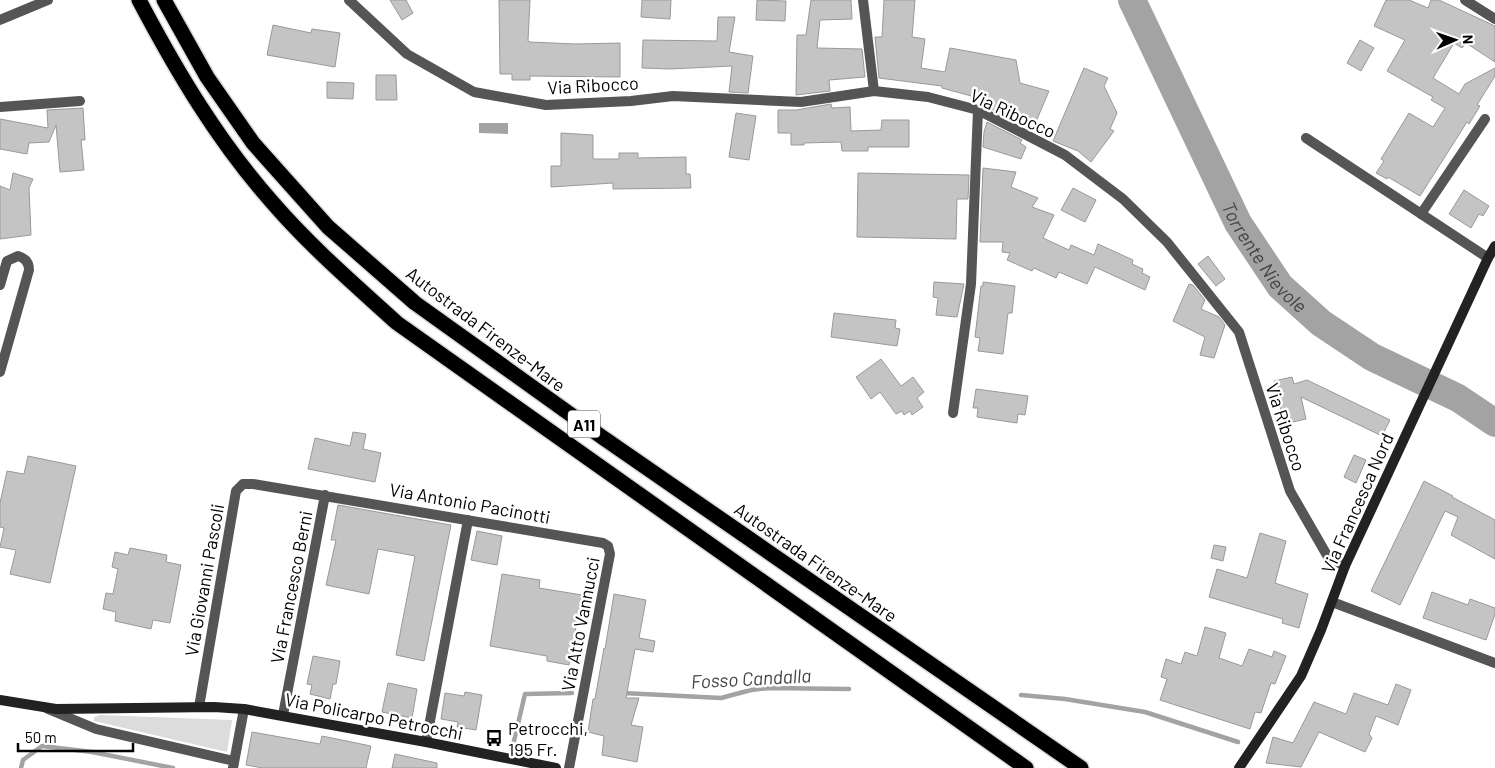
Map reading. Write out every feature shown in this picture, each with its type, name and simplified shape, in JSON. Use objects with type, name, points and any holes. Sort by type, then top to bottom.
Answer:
[{"type":"highway","name":"A11","points":[[139,0],[169,57],[199,107],[234,157],[309,242],[397,323],[1026,768]]},
{"type":"highway","name":"Autostrada Firenze-Mare","points":[[164,0],[207,77],[253,143],[328,227],[415,303],[602,437],[1081,768]]},
{"type":"main road","name":"Via Francesca Nord","points":[[1239,768],[1301,676],[1345,566],[1495,246]]},
{"type":"main road","name":"Via Policarpo Petrocchi","points":[[0,700],[47,708],[199,707],[244,709],[426,742],[522,765],[556,768]]},
{"type":"street","points":[[0,20],[48,0]]},
{"type":"street","name":"Via Ribocco","points":[[349,0],[407,54],[474,92],[546,105],[632,101],[673,96],[801,102],[874,91],[928,97],[978,110],[1065,155],[1124,199],[1167,242],[1239,332],[1290,491],[1328,557],[1345,566]]},
{"type":"street","points":[[863,0],[874,91]]},
{"type":"street","points":[[1465,0],[1495,19]]},
{"type":"street","points":[[0,107],[80,101]]},
{"type":"street","points":[[953,413],[971,284],[978,110]]},
{"type":"street","points":[[1421,214],[1485,119]]},
{"type":"street","points":[[1306,138],[1488,258]]},
{"type":"street","points":[[0,285],[8,261],[18,256],[25,260],[29,270],[1,367]]},
{"type":"street","name":"Via Giovanni Pascoli","points":[[199,707],[236,491],[243,484],[253,484],[325,495]]},
{"type":"street","name":"Via Antonio Pacinotti","points":[[325,495],[603,543],[608,546]]},
{"type":"street","name":"Via Francesco Berni","points":[[283,715],[325,495]]},
{"type":"street","points":[[426,742],[468,520]]},
{"type":"street","name":"Via Atto Vannucci","points":[[569,768],[610,554],[608,546]]},
{"type":"street","points":[[1332,602],[1495,664]]},
{"type":"street","points":[[47,708],[96,729],[233,764],[244,709]]},
{"type":"shaded area","points":[[479,123],[508,123],[508,134],[479,133]]},
{"type":"shaded area","points":[[100,715],[232,720],[227,752],[94,721],[94,717]]},
{"type":"building","points":[[390,0],[406,0],[413,13],[402,20]]},
{"type":"building","points":[[499,0],[530,0],[528,41],[530,42],[620,43],[620,77],[530,76],[530,80],[512,80],[512,74],[500,74]]},
{"type":"building","points":[[642,0],[671,0],[670,19],[641,17]]},
{"type":"building","points":[[757,0],[786,1],[785,21],[756,20]]},
{"type":"building","points":[[811,0],[851,0],[852,19],[820,20],[817,48],[862,49],[865,77],[829,80],[830,91],[796,95],[797,35],[806,35]]},
{"type":"building","points":[[884,0],[915,0],[912,37],[925,39],[921,68],[945,72],[950,48],[1016,60],[1020,83],[1049,91],[1035,124],[1032,122],[1028,128],[991,109],[993,105],[975,97],[942,88],[942,86],[879,78],[875,37],[882,37]]},
{"type":"building","points":[[1386,0],[1409,0],[1428,8],[1431,0],[1439,0],[1495,26],[1495,62],[1466,43],[1462,48],[1454,43],[1433,78],[1459,94],[1465,84],[1495,68],[1495,76],[1477,105],[1480,106],[1469,124],[1467,122],[1420,196],[1388,177],[1387,179],[1376,173],[1384,161],[1381,159],[1409,113],[1433,127],[1445,108],[1431,100],[1433,97],[1387,71],[1405,40],[1374,26]]},
{"type":"building","points":[[718,17],[735,17],[729,52],[753,56],[748,93],[729,92],[732,66],[670,69],[642,68],[643,40],[717,41]]},
{"type":"building","points":[[273,25],[311,33],[312,29],[340,33],[335,67],[267,55]]},
{"type":"building","points":[[1360,40],[1374,48],[1361,71],[1347,63]]},
{"type":"building","points":[[1084,68],[1108,78],[1104,86],[1117,113],[1110,129],[1114,131],[1091,162],[1078,151],[1053,141]]},
{"type":"building","points":[[376,75],[396,75],[397,100],[376,100]]},
{"type":"building","points":[[327,82],[354,83],[353,99],[327,98]]},
{"type":"building","points":[[831,104],[832,108],[850,107],[851,131],[881,130],[882,120],[909,120],[909,147],[868,147],[868,151],[842,151],[841,142],[791,145],[791,133],[778,133],[778,110],[796,110]]},
{"type":"building","points":[[83,108],[85,140],[81,140],[84,170],[60,172],[56,125],[49,142],[29,143],[27,154],[0,149],[0,119],[48,128],[47,110]]},
{"type":"building","points":[[736,113],[756,116],[749,160],[729,157]]},
{"type":"building","points":[[987,122],[1022,140],[1020,143],[1026,147],[1021,159],[983,147]]},
{"type":"building","points":[[561,133],[593,135],[593,159],[619,159],[619,153],[638,153],[638,158],[686,157],[686,174],[690,174],[691,188],[613,189],[613,183],[551,187],[551,166],[561,166]]},
{"type":"building","points":[[983,168],[1016,172],[1011,187],[1038,198],[1032,207],[1054,215],[1043,238],[1069,250],[1071,245],[1094,255],[1098,244],[1133,260],[1132,264],[1143,269],[1142,273],[1150,277],[1145,290],[1095,267],[1087,284],[1059,272],[1056,278],[1034,268],[1032,271],[1007,260],[1010,253],[1002,252],[1003,242],[980,242]]},
{"type":"building","points":[[13,173],[33,179],[29,188],[31,235],[0,239],[0,186],[10,190]]},
{"type":"building","points":[[858,173],[969,175],[968,199],[957,199],[956,239],[857,237]]},
{"type":"building","points":[[1073,188],[1096,200],[1085,222],[1061,210]]},
{"type":"building","points":[[1464,190],[1489,206],[1483,216],[1479,214],[1471,228],[1449,214]]},
{"type":"building","points":[[1208,256],[1225,279],[1216,286],[1198,264]]},
{"type":"building","points":[[934,282],[964,284],[957,317],[936,315],[938,298],[933,297]]},
{"type":"building","points":[[983,282],[1015,286],[1012,313],[1008,313],[1003,354],[978,351],[980,338],[975,337]]},
{"type":"building","points":[[1189,284],[1193,285],[1205,300],[1201,309],[1219,317],[1225,325],[1214,358],[1200,355],[1205,337],[1173,321]]},
{"type":"building","points":[[834,313],[896,320],[895,328],[900,329],[897,346],[831,337]]},
{"type":"building","points":[[881,359],[901,386],[913,377],[924,392],[917,398],[923,407],[912,415],[910,411],[904,415],[902,411],[896,414],[880,392],[871,399],[856,377]]},
{"type":"building","points":[[1292,377],[1294,384],[1307,380],[1390,420],[1382,436],[1301,397],[1306,419],[1284,424],[1274,381]]},
{"type":"building","points":[[976,389],[1028,396],[1025,415],[1018,414],[1017,423],[977,417],[978,408],[973,408]]},
{"type":"building","points":[[353,432],[366,434],[363,449],[381,453],[375,482],[308,469],[315,438],[350,446]]},
{"type":"building","points":[[1354,455],[1366,460],[1356,483],[1344,477]]},
{"type":"building","points":[[28,456],[76,466],[50,583],[10,574],[16,550],[0,547],[4,528],[0,527],[0,503],[7,471],[24,474]]},
{"type":"building","points":[[1424,481],[1495,520],[1495,559],[1451,535],[1458,517],[1445,511],[1400,605],[1371,591]]},
{"type":"building","points":[[338,505],[451,525],[424,661],[396,655],[415,556],[378,549],[369,594],[326,585],[336,540],[331,540]]},
{"type":"building","points":[[477,531],[502,536],[497,565],[471,560]]},
{"type":"building","points":[[1260,533],[1286,541],[1275,583],[1308,594],[1299,628],[1282,623],[1283,619],[1209,597],[1217,569],[1247,578]]},
{"type":"building","points":[[1214,545],[1226,547],[1223,561],[1211,558]]},
{"type":"building","points":[[130,548],[167,555],[166,562],[181,565],[170,623],[153,620],[151,629],[115,621],[116,612],[103,609],[106,593],[113,594],[118,569],[112,567],[115,552],[128,555]]},
{"type":"building","points":[[502,574],[540,580],[539,588],[582,595],[569,665],[547,661],[547,656],[490,646]]},
{"type":"building","points":[[1432,592],[1468,605],[1470,599],[1495,608],[1495,614],[1486,640],[1423,618]]},
{"type":"building","points":[[614,594],[646,600],[639,638],[655,641],[653,652],[635,649],[626,698],[639,698],[631,725],[643,727],[637,762],[602,755],[604,736],[588,732]]},
{"type":"building","points":[[1205,627],[1226,633],[1219,658],[1242,666],[1249,649],[1272,657],[1274,651],[1286,656],[1275,684],[1271,683],[1261,713],[1255,712],[1250,729],[1160,700],[1167,679],[1161,677],[1166,659],[1181,664],[1185,652],[1197,656]]},
{"type":"building","points":[[313,656],[340,661],[336,684],[333,684],[330,699],[310,694],[312,685],[307,684]]},
{"type":"building","points":[[388,683],[417,689],[412,718],[382,712]]},
{"type":"building","points":[[1396,684],[1411,690],[1398,725],[1376,716],[1369,734],[1372,738],[1365,752],[1319,732],[1301,767],[1266,763],[1273,737],[1293,743],[1314,702],[1346,714],[1354,693],[1388,705]]},
{"type":"building","points":[[465,692],[482,695],[476,730],[457,727],[458,722],[441,719],[445,693],[464,696]]},
{"type":"building","points":[[252,732],[320,744],[322,736],[371,746],[366,768],[263,768],[246,765]]},
{"type":"building","points":[[395,754],[437,763],[437,768],[392,768]]},
{"type":"waterway","name":"Torrente Nievole","points":[[1132,0],[1238,223],[1280,286],[1321,323],[1372,357],[1458,398],[1495,423]]},
{"type":"waterway","name":"Fosso Candalla","points":[[623,693],[721,698],[751,690],[769,688],[849,689]]},
{"type":"waterway","name":"Fosso Candalla","points":[[513,745],[525,694],[572,693]]},
{"type":"waterway","name":"Fosso Candalla","points":[[1021,695],[1065,699],[1145,712],[1238,742]]},
{"type":"waterway","name":"Fosso Candalla","points":[[21,768],[23,760],[42,746],[92,752],[173,768]]},
{"type":"place","name":"Petrocchi, 195 Fr.","points":[[494,738]]}]
